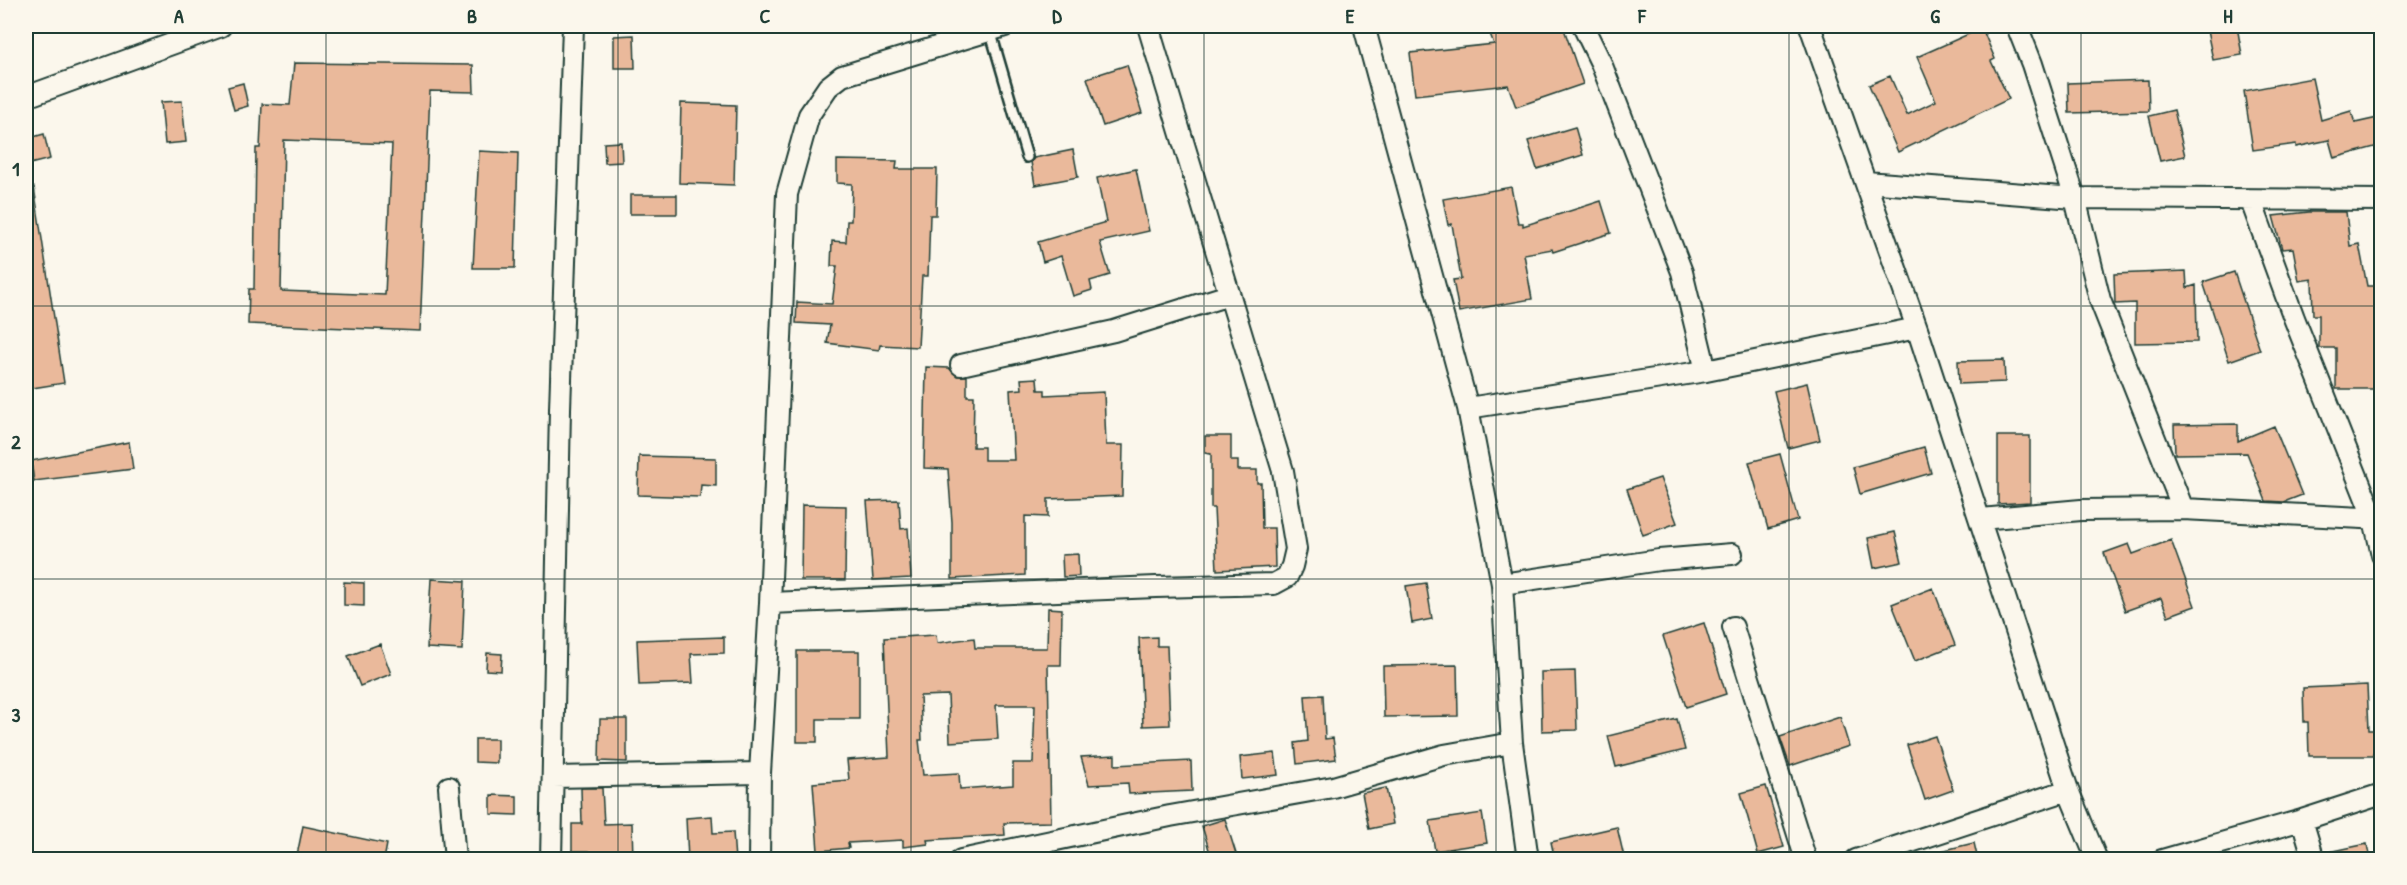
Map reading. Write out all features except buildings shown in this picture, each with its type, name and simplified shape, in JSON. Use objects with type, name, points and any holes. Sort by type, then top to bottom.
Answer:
[{"type":"street","points":[[26,97],[221,26]]},
{"type":"street","points":[[551,860],[560,410],[573,26]]},
{"type":"street","points":[[770,603],[1156,586],[1274,584],[1287,577],[1296,549],[1283,471],[1148,26]]},
{"type":"street","points":[[1364,26],[1468,408],[1502,584],[1512,743],[1528,860]]},
{"type":"street","points":[[1583,26],[1601,63],[1682,272],[1706,372]]},
{"type":"street","points":[[1810,26],[1917,328],[2068,790],[2097,860]]},
{"type":"street","points":[[2017,26],[2075,198],[2100,300],[2183,509]]},
{"type":"street","points":[[759,860],[760,773],[770,603],[787,194],[809,115],[828,87],[842,76],[998,28]]},
{"type":"street","points":[[1866,182],[2075,198],[2251,201],[2382,200]]},
{"type":"street","points":[[2251,201],[2294,318],[2378,519],[2382,555]]},
{"type":"street","points":[[961,365],[1113,331],[1229,295]]},
{"type":"street","points":[[1468,408],[1706,372],[1917,328]]},
{"type":"street","points":[[1981,519],[2081,510],[2183,509],[2378,519]]},
{"type":"street","points":[[1502,584],[1659,560],[1732,554]]},
{"type":"street","points":[[1733,627],[1806,860]]},
{"type":"street","points":[[961,860],[1170,816],[1333,787],[1444,755],[1512,743]]},
{"type":"street","points":[[554,777],[760,773]]},
{"type":"street","points":[[449,787],[455,860]]},
{"type":"street","points":[[1856,860],[2068,790]]},
{"type":"street","points":[[2162,860],[2302,820],[2382,794]]},
{"type":"street","points":[[2302,820],[2313,860]]},
{"type":"lane","points":[[998,28],[1027,158]]}]
